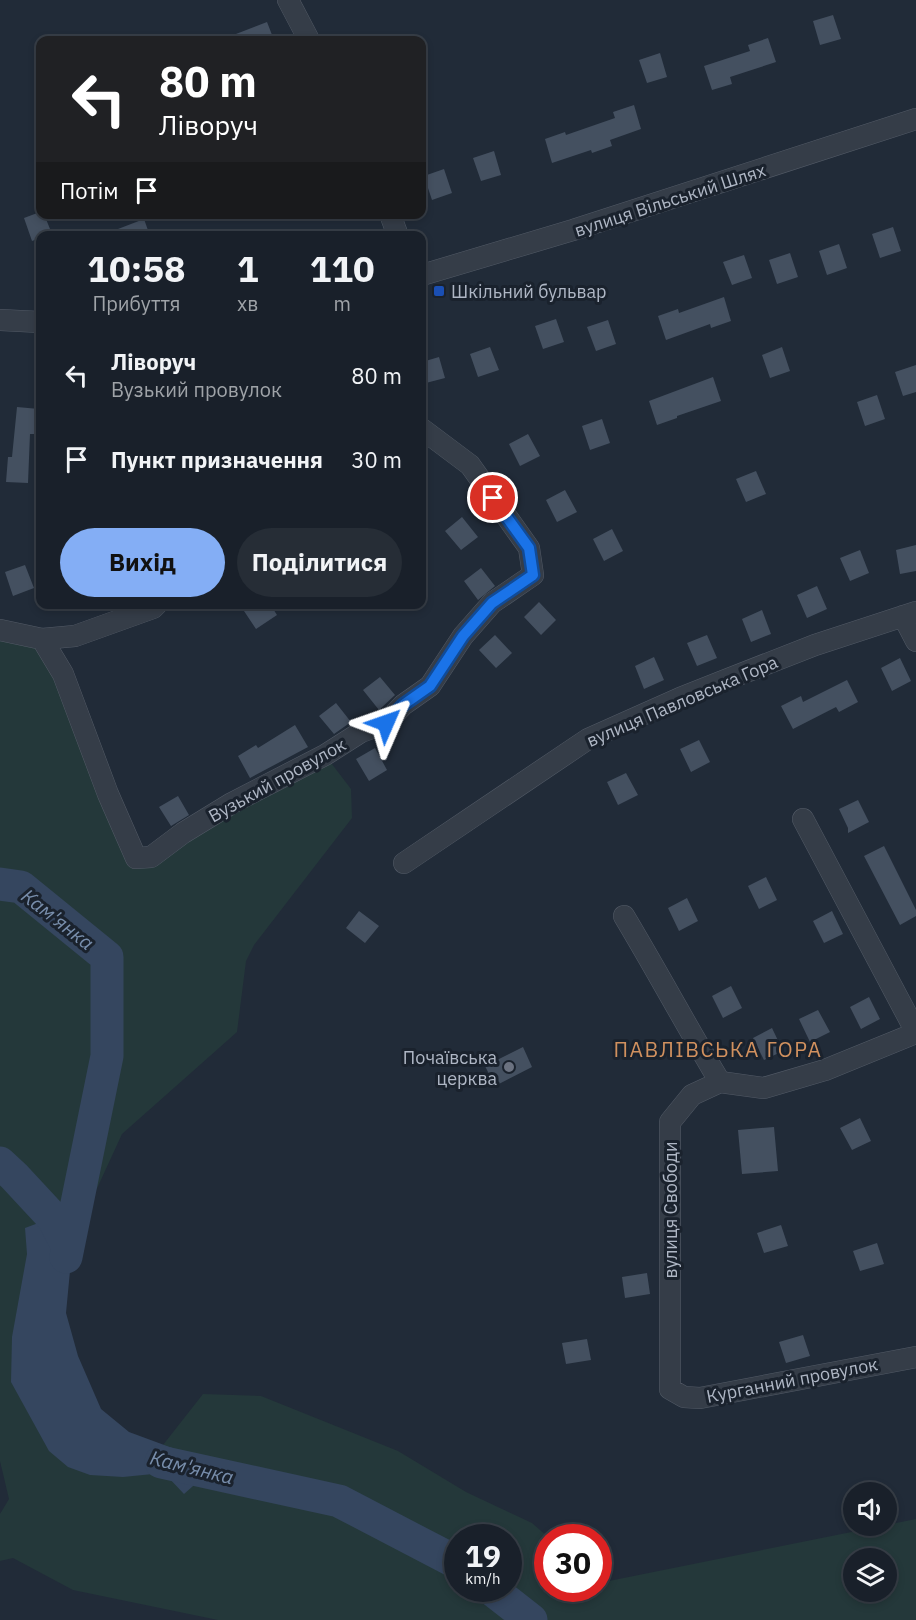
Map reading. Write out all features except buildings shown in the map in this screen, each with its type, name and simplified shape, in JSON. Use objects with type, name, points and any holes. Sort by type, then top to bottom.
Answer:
[{"type":"street","points":[[288,0],[307,36]]},
{"type":"street","name":"вулиця Вільський Шлях","points":[[426,274],[573,230],[916,119]]},
{"type":"street","points":[[0,320],[36,322]]},
{"type":"street","name":"Вузький провулок","points":[[42,639],[63,674],[108,794],[136,858],[151,857],[183,833],[232,803],[325,754],[361,732],[386,723],[403,705],[430,686],[463,636],[492,603],[533,575],[529,548],[470,465],[426,432]]},
{"type":"street","points":[[0,630],[42,639],[75,636],[150,609]]},
{"type":"street","points":[[909,614],[916,641]]},
{"type":"street","name":"вулиця Павловська Гора","points":[[404,863],[588,739],[719,682],[815,645],[909,614]]},
{"type":"street","points":[[624,916],[720,1082],[764,1088],[825,1070],[916,1033],[803,819]]},
{"type":"street","name":"вулиця Свободи","points":[[670,1389],[670,1122],[692,1095],[720,1082]]},
{"type":"street","name":"Курганний провулок","points":[[670,1389],[684,1397],[700,1398],[916,1357]]},
{"type":"green space","points":[[0,630],[42,639],[136,858],[325,755],[351,789],[352,818],[254,945],[246,961],[237,1032],[122,1134],[94,1195],[78,1198],[62,1264],[48,1411],[152,1459],[203,1394],[261,1396],[398,1451],[466,1492],[532,1523],[534,1525],[534,1602],[612,1602],[612,1580],[843,1534],[843,1536],[897,1536],[897,1523],[916,1519],[916,1620],[218,1620],[73,1590],[13,1558],[0,1561],[0,1514],[9,1499],[0,1461]]},
{"type":"water","points":[[65,1213],[84,1213],[70,1271],[66,1313],[78,1356],[101,1409],[129,1432],[175,1449],[206,1457],[202,1478],[184,1494],[168,1477],[153,1474],[123,1477],[90,1475],[68,1467],[49,1451],[11,1382],[12,1337],[27,1254],[25,1228]]},
{"type":"waterway","name":"Кам'янка","points":[[0,884],[21,887],[107,957],[107,1056],[66,1257]]},
{"type":"waterway","name":"Кам'янка","points":[[0,1163],[53,1218],[68,1247]]},
{"type":"waterway","name":"Кам'янка","points":[[161,1462],[339,1501],[444,1556]]},
{"type":"waterway","name":"Кам'янка","points":[[508,1602],[531,1620]]},
{"type":"place","name":"Шкільний бульвар","points":[[439,291]]},
{"type":"place","name":"Почаївська церква","points":[[509,1067]]},
{"type":"district","name":"ПАВЛІВСЬКА ГОРА","points":[[718,1049]]},
{"type":"route","points":[[386,723],[403,705],[430,686],[463,636],[492,603],[533,575],[529,548],[493,498]]}]
